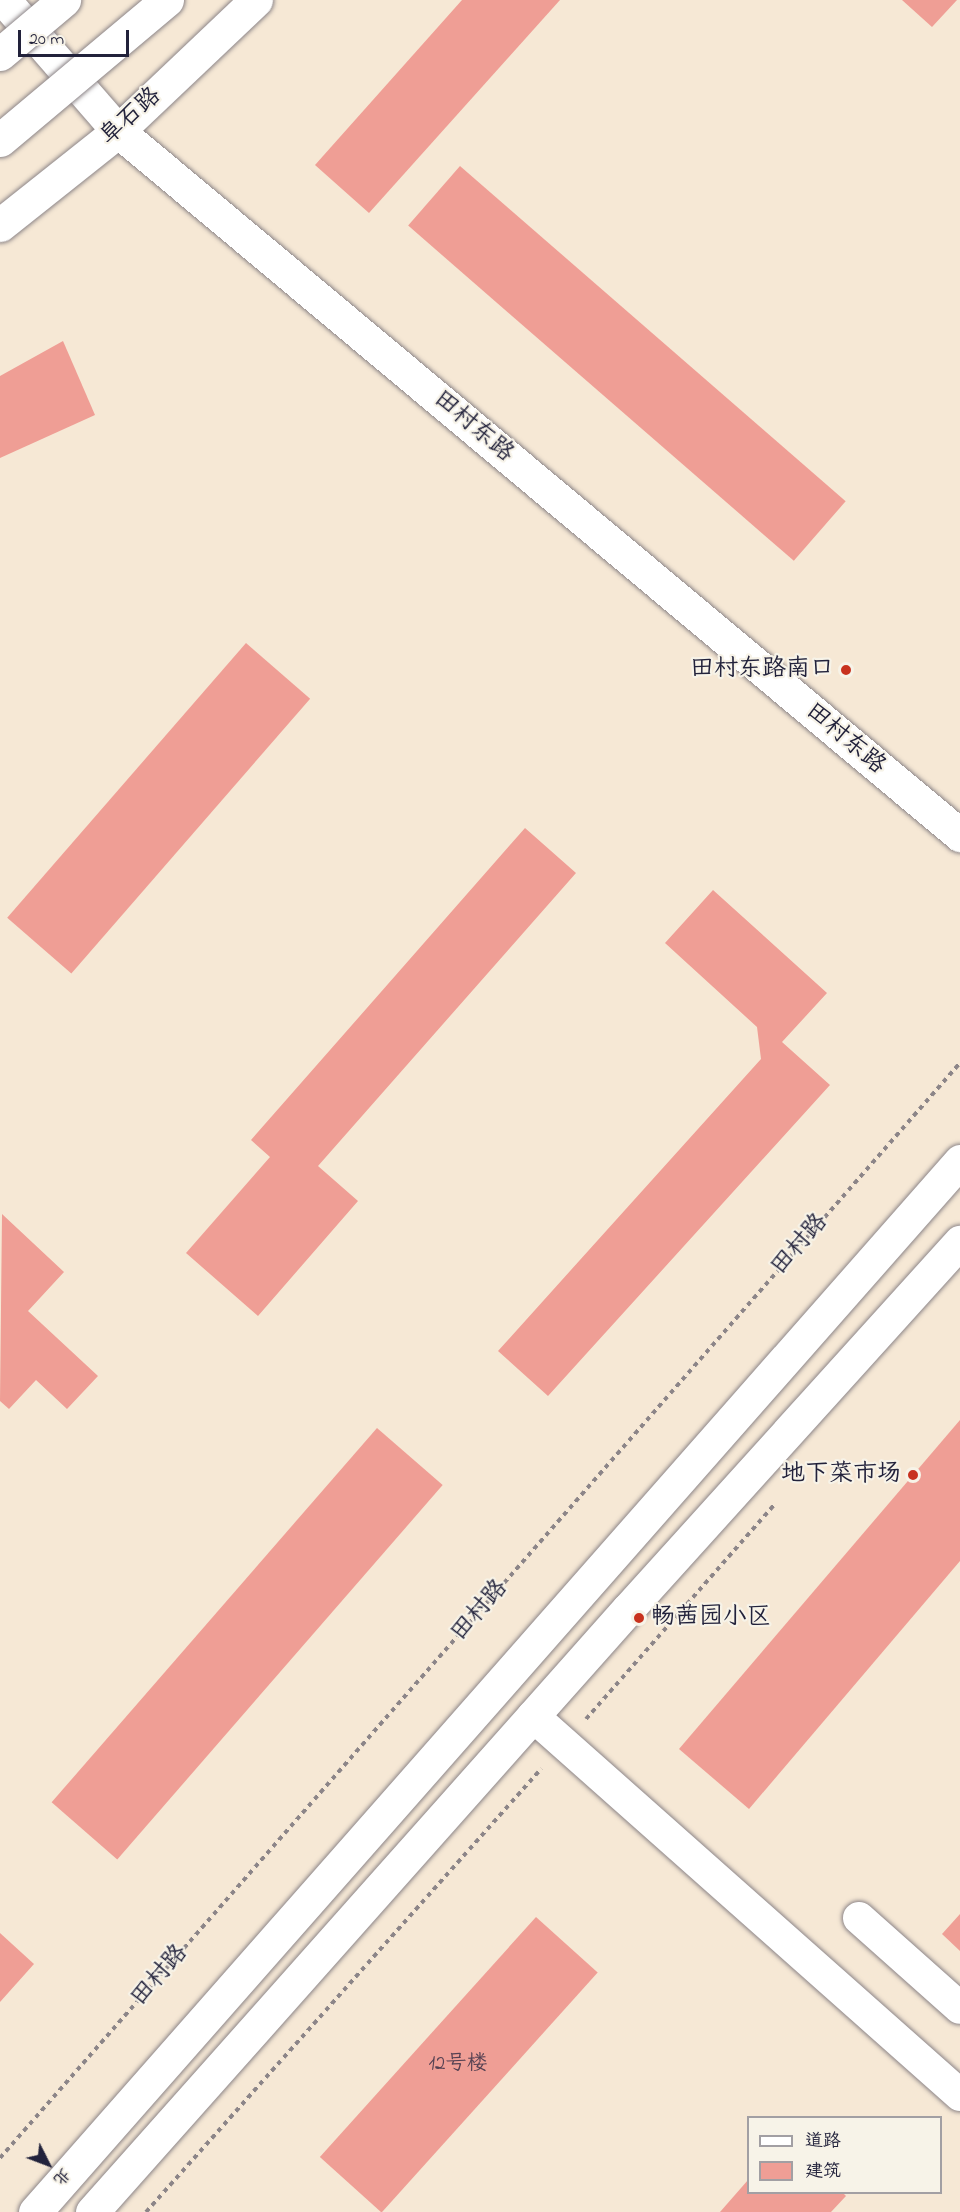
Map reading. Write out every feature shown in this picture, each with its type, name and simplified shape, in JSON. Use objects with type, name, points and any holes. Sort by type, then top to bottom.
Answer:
[{"type":"main road","name":"田村东路","points":[[4,0],[118,131],[960,835]]},
{"type":"main road","points":[[0,54],[64,0]]},
{"type":"main road","points":[[0,140],[167,0]]},
{"type":"main road","name":"阜石路","points":[[0,225],[118,131],[256,0]]},
{"type":"main road","points":[[35,2212],[960,1161]]},
{"type":"main road","points":[[92,2212],[533,1716],[960,1242]]},
{"type":"street","points":[[533,1716],[960,2096]]},
{"type":"street","points":[[859,1918],[960,2008]]},
{"type":"path","name":"田村路","points":[[0,2158],[960,1063]]},
{"type":"building","points":[[462,0],[560,0],[369,213],[315,165]]},
{"type":"building","points":[[902,0],[957,0],[932,27]]},
{"type":"building","points":[[460,166],[846,501],[794,561],[408,226]]},
{"type":"building","points":[[63,341],[95,415],[0,458],[0,376]]},
{"type":"building","points":[[246,643],[310,699],[71,973],[7,918]]},
{"type":"building","points":[[525,828],[576,873],[318,1166],[358,1201],[258,1316],[186,1253],[270,1157],[251,1140]]},
{"type":"building","points":[[713,890],[827,993],[782,1042],[830,1085],[548,1396],[498,1351],[761,1059],[757,1027],[665,943]]},
{"type":"building","points":[[2,1214],[64,1272],[28,1311],[98,1376],[67,1409],[36,1380],[9,1409],[0,1401]]},
{"type":"building","points":[[960,1420],[960,1561],[749,1809],[679,1749]]},
{"type":"building","points":[[377,1428],[443,1485],[117,1859],[52,1802]]},
{"type":"building","points":[[960,1914],[960,1951],[942,1934]]},
{"type":"building","points":[[536,1917],[598,1973],[382,2212],[320,2157]]},
{"type":"building","points":[[0,1933],[34,1964],[0,2002]]},
{"type":"building","points":[[747,2181],[747,2194],[844,2194],[846,2196],[831,2212],[720,2212]]},
{"type":"place","name":"田村东路南口","points":[[846,670]]},
{"type":"place","name":"地下菜市场","points":[[913,1475]]},
{"type":"place","name":"畅茜园小区","points":[[639,1618]]}]
